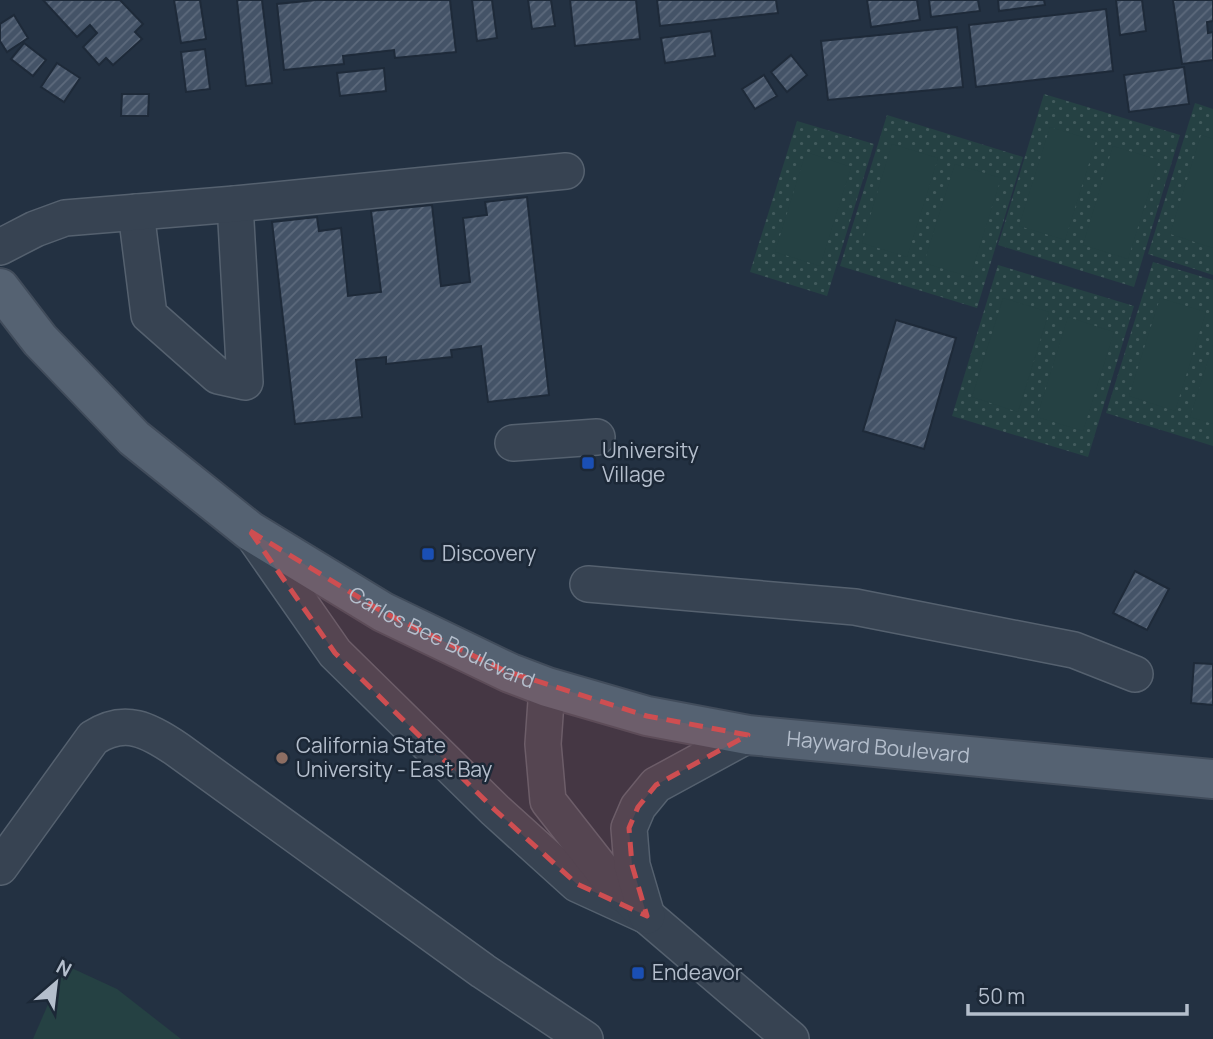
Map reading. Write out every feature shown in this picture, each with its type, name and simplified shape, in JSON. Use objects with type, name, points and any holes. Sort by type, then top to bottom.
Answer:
[{"type":"main road","name":"Carlos Bee Boulevard","points":[[0,288],[40,341],[134,438],[250,531],[383,612],[510,673],[547,687]]},
{"type":"main road","name":"Hayward Boulevard","points":[[547,687],[647,716],[748,735],[1213,779]]},
{"type":"street","points":[[0,247],[35,229],[65,218],[566,171]]},
{"type":"street","points":[[136,212],[149,315],[218,376],[245,382],[235,204]]},
{"type":"street","points":[[513,443],[597,437]]},
{"type":"street","points":[[250,531],[335,653],[495,810],[577,884],[647,916]]},
{"type":"street","points":[[588,584],[855,607],[1074,650],[1135,674]]},
{"type":"street","name":"Carlos Bee Boulevard","points":[[547,687],[543,744],[548,801],[614,885],[791,1039]]},
{"type":"street","points":[[0,867],[93,738],[105,730],[121,726],[141,730],[157,736],[178,750],[483,971],[585,1039]]},
{"type":"street","points":[[647,916],[632,865],[629,828],[638,807],[656,785],[748,735]]},
{"type":"highlighted area","points":[[250,531],[383,612],[503,670],[647,716],[748,735],[656,785],[638,807],[629,828],[632,865],[647,916],[577,884],[495,810],[335,653]]},
{"type":"green space","points":[[1044,94],[1180,135],[1134,287],[998,245]]},
{"type":"green space","points":[[1195,103],[1213,109],[1213,275],[1148,254]]},
{"type":"green space","points":[[887,115],[1023,157],[977,308],[840,266]]},
{"type":"green space","points":[[797,121],[874,144],[827,296],[750,272]]},
{"type":"green space","points":[[1050,127],[1096,141],[1065,240],[1019,226]]},
{"type":"green space","points":[[1201,135],[1213,139],[1213,248],[1170,234]]},
{"type":"green space","points":[[892,144],[938,158],[907,257],[862,243]]},
{"type":"green space","points":[[1113,146],[1159,160],[1128,259],[1083,245]]},
{"type":"green space","points":[[806,152],[851,167],[820,266],[775,252]]},
{"type":"green space","points":[[955,164],[1001,178],[970,277],[924,263]]},
{"type":"green space","points":[[1153,262],[1213,280],[1213,446],[1106,413]]},
{"type":"green space","points":[[998,265],[1134,306],[1088,457],[952,416]]},
{"type":"green space","points":[[1003,298],[1049,312],[1018,412],[972,397]]},
{"type":"green space","points":[[1160,298],[1206,312],[1175,411],[1129,396]]},
{"type":"green space","points":[[1068,317],[1114,332],[1083,431],[1037,417]]},
{"type":"green space","points":[[1213,345],[1213,424],[1190,417]]},
{"type":"green space","points":[[65,965],[117,989],[181,1039],[33,1039]]},
{"type":"building","points":[[43,0],[120,0],[143,24],[135,32],[142,39],[113,65],[106,58],[99,65],[83,47],[97,33],[90,25],[77,37]]},
{"type":"building","points":[[174,0],[200,0],[206,39],[181,43]]},
{"type":"building","points":[[237,0],[262,0],[272,83],[246,86]]},
{"type":"building","points":[[316,0],[450,0],[456,52],[395,58],[394,50],[343,56],[344,64],[284,70],[277,4]]},
{"type":"building","points":[[472,0],[492,0],[497,38],[477,41]]},
{"type":"building","points":[[528,0],[551,0],[555,26],[532,29]]},
{"type":"building","points":[[570,0],[636,0],[640,39],[575,46]]},
{"type":"building","points":[[657,0],[776,0],[778,13],[660,26]]},
{"type":"building","points":[[867,0],[917,0],[920,20],[871,27]]},
{"type":"building","points":[[929,0],[978,0],[980,11],[931,17]]},
{"type":"building","points":[[998,0],[1044,0],[1045,5],[999,11]]},
{"type":"building","points":[[1116,0],[1142,0],[1146,31],[1120,35]]},
{"type":"building","points":[[1173,0],[1213,0],[1213,21],[1207,22],[1208,33],[1213,32],[1213,60],[1182,64]]},
{"type":"building","points":[[1106,9],[1113,71],[976,87],[969,25]]},
{"type":"building","points":[[14,15],[28,38],[7,52],[0,41],[0,24]]},
{"type":"building","points":[[957,27],[963,87],[828,100],[821,41]]},
{"type":"building","points":[[711,31],[715,56],[665,63],[661,38]]},
{"type":"building","points":[[24,43],[46,60],[33,76],[11,59]]},
{"type":"building","points":[[205,49],[210,89],[186,92],[181,52]]},
{"type":"building","points":[[791,55],[807,75],[787,92],[771,72]]},
{"type":"building","points":[[57,63],[80,78],[64,102],[41,87]]},
{"type":"building","points":[[1184,67],[1189,104],[1129,112],[1124,75]]},
{"type":"building","points":[[384,68],[386,91],[340,96],[337,73]]},
{"type":"building","points":[[764,75],[777,96],[755,109],[742,89]]},
{"type":"building","points":[[122,94],[149,94],[148,116],[121,116]]},
{"type":"building","points":[[527,197],[549,395],[488,402],[481,346],[451,350],[452,357],[386,364],[386,357],[356,360],[362,417],[295,424],[272,222],[317,217],[319,231],[341,228],[348,296],[381,292],[371,211],[432,205],[441,286],[470,282],[463,218],[487,215],[485,202]]},
{"type":"building","points":[[896,320],[956,338],[924,449],[863,431]]},
{"type":"building","points":[[1135,571],[1169,589],[1147,630],[1113,613]]},
{"type":"building","points":[[1194,663],[1213,664],[1213,705],[1191,703]]},
{"type":"place","name":"University Village","points":[[588,463]]},
{"type":"place","name":"Discovery","points":[[428,554]]},
{"type":"place","name":"California State University - East Bay","points":[[282,758]]},
{"type":"place","name":"Endeavor","points":[[638,973]]}]
